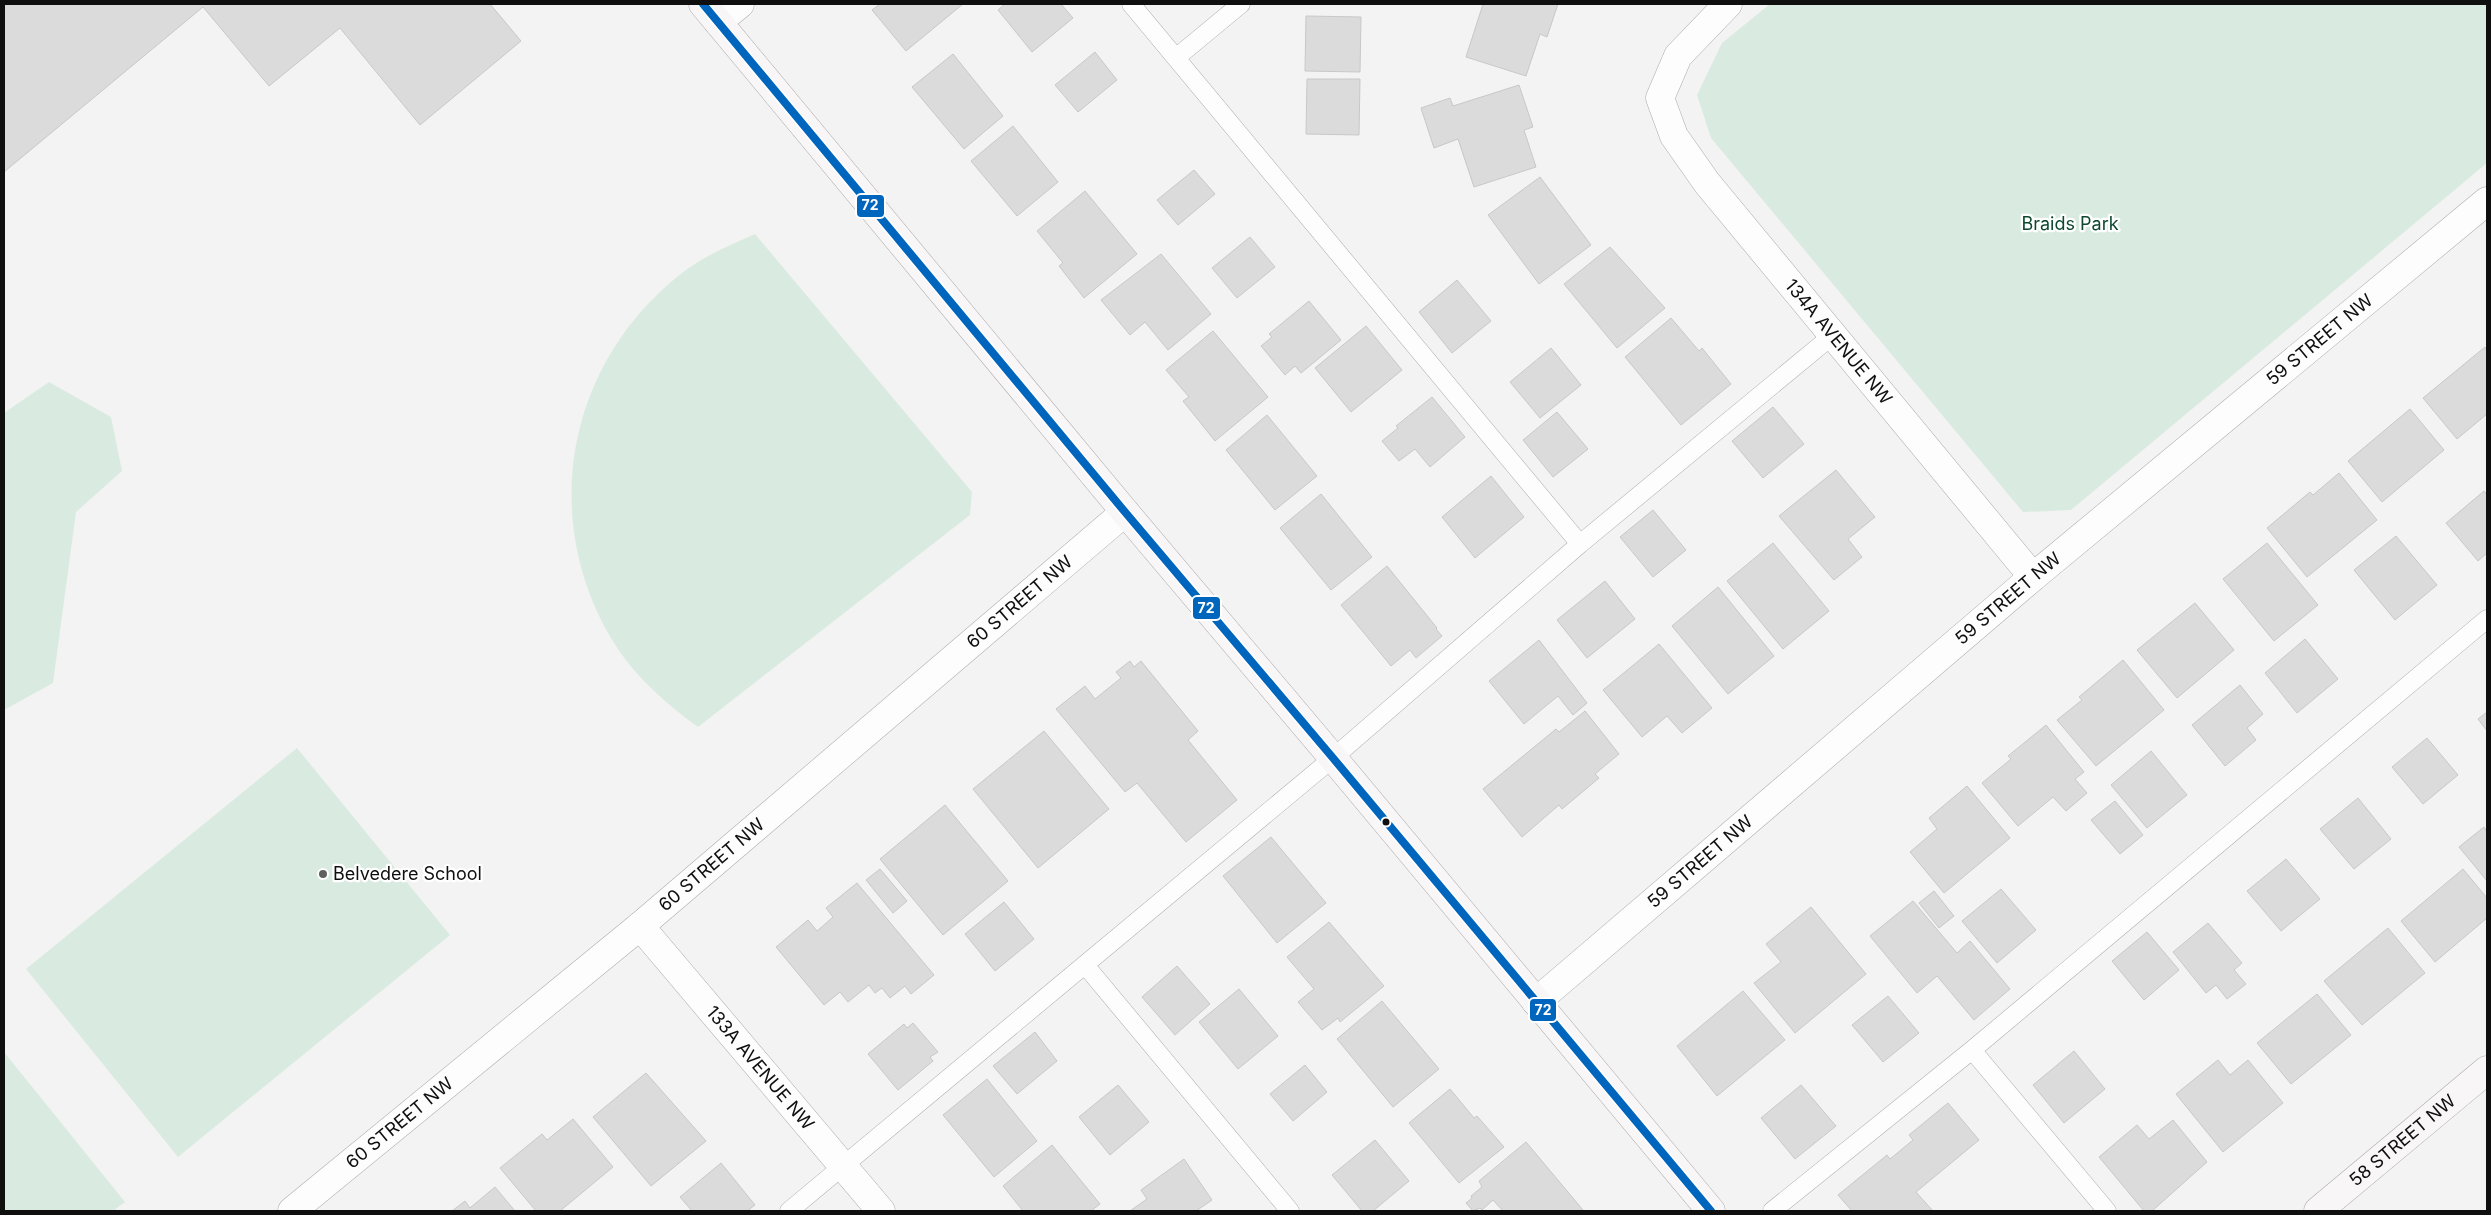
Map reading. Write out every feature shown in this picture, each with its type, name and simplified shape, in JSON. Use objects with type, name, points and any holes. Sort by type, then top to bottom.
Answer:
[{"type":"street","points":[[740,4],[710,13],[1711,1211]]},
{"type":"street","name":"134A AVENUE NW","points":[[1728,4],[1678,56],[1660,98],[1674,136],[1707,183],[2033,577]]},
{"type":"street","name":"59 STREET NW","points":[[1536,1002],[2033,577],[2487,201]]},
{"type":"street","name":"60 STREET NW","points":[[292,1211],[640,926],[1125,512]]},
{"type":"street","name":"133A AVENUE NW","points":[[640,926],[881,1211]]},
{"type":"street","name":"58 STREET NW","points":[[2318,1211],[2487,1070]]},
{"type":"lane","points":[[1131,4],[1580,544]]},
{"type":"lane","points":[[1177,57],[1241,4]]},
{"type":"lane","points":[[789,1211],[1333,758],[1580,544],[1833,335]]},
{"type":"lane","points":[[1772,1211],[1972,1050],[2487,619]]},
{"type":"lane","points":[[1085,965],[1290,1211]]},
{"type":"lane","points":[[1972,1050],[2107,1211]]},
{"type":"green space","name":"Braids Park","points":[[1770,4],[2487,4],[2487,163],[2071,510],[2023,512],[1711,138],[1697,95],[1722,43]]},
{"type":"green space","points":[[755,234],[972,492],[970,515],[698,727],[661,698],[629,664],[611,638],[588,590],[575,541],[572,491],[577,442],[591,394],[613,350],[644,309],[690,267],[717,251]]},
{"type":"green space","points":[[49,382],[111,417],[122,471],[76,512],[53,683],[4,710],[4,413]]},
{"type":"green space","points":[[297,748],[450,935],[178,1157],[26,969]]},
{"type":"green space","points":[[4,1052],[125,1202],[113,1211],[4,1211]]},
{"type":"building","points":[[4,4],[490,4],[521,41],[420,125],[340,28],[269,86],[203,7],[4,172]]},
{"type":"building","points":[[880,4],[963,4],[906,51],[872,10]]},
{"type":"building","points":[[1005,4],[1061,4],[1073,18],[1032,52],[998,10]]},
{"type":"building","points":[[1483,4],[1558,4],[1547,37],[1540,34],[1526,76],[1466,57]]},
{"type":"building","points":[[1306,16],[1361,17],[1360,72],[1305,71]]},
{"type":"building","points":[[1095,52],[1117,80],[1078,112],[1055,85]]},
{"type":"building","points":[[953,54],[1003,116],[964,149],[912,87]]},
{"type":"building","points":[[1307,79],[1360,79],[1359,135],[1306,134]]},
{"type":"building","points":[[1519,85],[1533,127],[1524,130],[1536,167],[1474,187],[1458,139],[1434,148],[1421,108],[1450,98],[1453,106]]},
{"type":"building","points":[[1013,126],[1058,182],[1017,216],[971,161]]},
{"type":"building","points":[[1194,170],[1215,194],[1178,225],[1157,200]]},
{"type":"building","points":[[1540,177],[1591,245],[1539,284],[1488,215]]},
{"type":"building","points":[[1085,191],[1137,254],[1084,298],[1059,266],[1063,263],[1037,231]]},
{"type":"building","points":[[1250,237],[1275,267],[1237,298],[1212,268]]},
{"type":"building","points":[[1610,247],[1665,308],[1617,348],[1564,284]]},
{"type":"building","points":[[1161,254],[1211,314],[1168,350],[1145,322],[1130,335],[1101,300]]},
{"type":"building","points":[[1457,280],[1491,321],[1452,353],[1419,312]]},
{"type":"building","points":[[1309,301],[1341,340],[1301,373],[1295,366],[1285,375],[1261,346],[1272,337],[1269,334]]},
{"type":"building","points":[[1671,318],[1699,351],[1702,348],[1731,384],[1681,425],[1625,357]]},
{"type":"building","points":[[1366,326],[1402,370],[1351,412],[1315,368]]},
{"type":"building","points":[[1213,331],[1268,397],[1215,441],[1183,401],[1189,397],[1166,370]]},
{"type":"building","points":[[2485,347],[2487,351],[2487,414],[2457,439],[2423,398]]},
{"type":"building","points":[[1551,348],[1581,385],[1540,418],[1510,382]]},
{"type":"building","points":[[1432,397],[1465,437],[1430,467],[1415,449],[1399,461],[1382,441],[1398,428],[1396,426]]},
{"type":"building","points":[[1773,407],[1804,444],[1763,478],[1732,441]]},
{"type":"building","points":[[2410,409],[2444,450],[2382,502],[2348,461]]},
{"type":"building","points":[[1557,412],[1588,449],[1553,477],[1523,440]]},
{"type":"building","points":[[1267,415],[1317,476],[1275,510],[1226,450]]},
{"type":"building","points":[[1836,470],[1875,517],[1848,539],[1862,557],[1834,580],[1779,516]]},
{"type":"building","points":[[2339,473],[2377,520],[2307,577],[2267,528],[2310,492],[2313,495]]},
{"type":"building","points":[[1491,476],[1524,517],[1475,558],[1442,517]]},
{"type":"building","points":[[2484,491],[2487,495],[2487,553],[2478,561],[2446,523]]},
{"type":"building","points":[[1321,494],[1372,557],[1331,590],[1280,528]]},
{"type":"building","points":[[1653,510],[1686,550],[1653,577],[1620,537]]},
{"type":"building","points":[[2396,536],[2437,585],[2395,620],[2354,570]]},
{"type":"building","points":[[1773,543],[1829,611],[1783,649],[1727,581]]},
{"type":"building","points":[[2267,543],[2318,605],[2274,641],[2223,579]]},
{"type":"building","points":[[1387,566],[1442,636],[1416,658],[1410,650],[1391,666],[1341,605]]},
{"type":"building","points":[[1605,581],[1635,619],[1587,658],[1557,620]]},
{"type":"building","points":[[1718,587],[1774,656],[1728,694],[1672,626]]},
{"type":"building","points":[[2195,603],[2234,650],[2177,698],[2137,650]]},
{"type":"building","points":[[2305,639],[2338,679],[2297,713],[2265,673]]},
{"type":"building","points":[[1539,640],[1587,703],[1573,715],[1558,696],[1524,724],[1489,681]]},
{"type":"building","points":[[1659,644],[1712,708],[1682,733],[1667,716],[1642,737],[1603,690]]},
{"type":"building","points":[[2123,660],[2164,710],[2096,766],[2057,720],[2082,700],[2079,697]]},
{"type":"building","points":[[1130,661],[1134,667],[1141,661],[1198,731],[1188,740],[1237,800],[1186,842],[1137,783],[1125,792],[1056,709],[1085,686],[1095,699],[1121,678],[1116,672]]},
{"type":"building","points":[[2240,685],[2263,714],[2247,728],[2256,740],[2225,766],[2192,725]]},
{"type":"building","points":[[1585,711],[1619,754],[1595,774],[1599,778],[1562,809],[1559,805],[1522,837],[1483,789],[1556,729],[1559,732]]},
{"type":"building","points":[[2487,712],[2487,731],[2478,719]]},
{"type":"building","points":[[2046,725],[2084,772],[2075,779],[2087,793],[2066,811],[2053,797],[2018,826],[1982,783],[2011,759],[2008,756]]},
{"type":"building","points":[[1044,731],[1109,809],[1038,868],[973,789]]},
{"type":"building","points":[[2427,738],[2458,775],[2423,804],[2392,767]]},
{"type":"building","points":[[2151,751],[2187,795],[2147,828],[2111,785]]},
{"type":"building","points":[[1967,786],[2010,838],[1944,893],[1910,852],[1937,829],[1929,818]]},
{"type":"building","points":[[2358,798],[2391,839],[2354,869],[2320,829]]},
{"type":"building","points":[[2115,801],[2143,835],[2120,854],[2091,820]]},
{"type":"building","points":[[945,805],[1008,881],[943,935],[880,859]]},
{"type":"building","points":[[2484,827],[2487,832],[2487,881],[2459,847]]},
{"type":"building","points":[[1271,837],[1326,903],[1277,943],[1223,876]]},
{"type":"building","points":[[2286,859],[2320,899],[2281,931],[2247,891]]},
{"type":"building","points":[[880,869],[907,901],[893,913],[866,880]]},
{"type":"building","points":[[2463,869],[2487,898],[2487,918],[2435,962],[2401,921]]},
{"type":"building","points":[[857,883],[934,975],[911,994],[905,986],[890,998],[882,988],[875,993],[869,985],[848,1002],[840,992],[824,1005],[776,947],[808,920],[817,931],[833,917],[826,908]]},
{"type":"building","points":[[2001,889],[2036,930],[1997,963],[1962,921]]},
{"type":"building","points":[[1934,891],[1954,916],[1939,928],[1919,903]]},
{"type":"building","points":[[1913,901],[1957,953],[1970,941],[2010,989],[1974,1020],[1937,976],[1917,993],[1870,936]]},
{"type":"building","points":[[1004,902],[1034,939],[995,971],[965,934]]},
{"type":"building","points":[[1811,907],[1866,974],[1795,1033],[1754,983],[1781,962],[1766,944]]},
{"type":"building","points":[[1329,922],[1384,986],[1340,1022],[1338,1018],[1322,1030],[1298,1002],[1314,989],[1287,957]]},
{"type":"building","points":[[2208,923],[2242,963],[2234,970],[2246,984],[2227,999],[2216,985],[2206,993],[2173,952]]},
{"type":"building","points":[[2388,928],[2425,973],[2362,1025],[2324,981]]},
{"type":"building","points":[[2147,932],[2179,970],[2144,1000],[2112,961]]},
{"type":"building","points":[[1177,966],[1210,1004],[1175,1035],[1142,997]]},
{"type":"building","points":[[1239,989],[1278,1036],[1238,1069],[1199,1022]]},
{"type":"building","points":[[1743,991],[1785,1040],[1717,1096],[1677,1046]]},
{"type":"building","points":[[2317,994],[2351,1035],[2291,1084],[2257,1043]]},
{"type":"building","points":[[1888,996],[1919,1033],[1883,1062],[1852,1025]]},
{"type":"building","points":[[1382,1001],[1439,1069],[1393,1107],[1337,1039]]},
{"type":"building","points":[[913,1023],[938,1052],[930,1057],[933,1061],[898,1090],[868,1054],[904,1024],[907,1028]]},
{"type":"building","points":[[1035,1032],[1057,1061],[1017,1094],[993,1066]]},
{"type":"building","points":[[2074,1051],[2105,1089],[2064,1123],[2033,1085]]},
{"type":"building","points":[[2218,1060],[2230,1075],[2248,1060],[2283,1103],[2223,1152],[2176,1094]]},
{"type":"building","points":[[1305,1065],[1327,1092],[1293,1121],[1270,1094]]},
{"type":"building","points":[[646,1073],[706,1141],[651,1186],[593,1117]]},
{"type":"building","points":[[987,1079],[1037,1141],[994,1177],[943,1115]]},
{"type":"building","points":[[1118,1085],[1149,1122],[1110,1155],[1079,1117]]},
{"type":"building","points":[[1801,1085],[1836,1126],[1795,1159],[1761,1118]]},
{"type":"building","points":[[1450,1089],[1474,1118],[1477,1116],[1504,1147],[1459,1183],[1409,1123]]},
{"type":"building","points":[[1948,1103],[1979,1140],[1916,1192],[1933,1211],[1852,1211],[1838,1195],[1887,1155],[1890,1159],[1913,1140],[1909,1135]]},
{"type":"building","points":[[573,1119],[613,1167],[560,1211],[536,1211],[500,1168],[542,1134],[547,1140]]},
{"type":"building","points":[[2173,1120],[2207,1162],[2152,1211],[2144,1211],[2099,1157],[2137,1125],[2149,1139]]},
{"type":"building","points":[[1375,1140],[1409,1181],[1373,1211],[1362,1211],[1332,1175]]},
{"type":"building","points":[[1526,1142],[1583,1210],[1503,1211],[1493,1200],[1482,1210],[1480,1208],[1473,1211],[1466,1203],[1482,1187],[1479,1181]]},
{"type":"building","points":[[1052,1145],[1100,1204],[1091,1211],[1023,1211],[1003,1186]]},
{"type":"building","points":[[1184,1159],[1212,1200],[1196,1211],[1130,1211],[1147,1199],[1141,1190]]},
{"type":"building","points":[[721,1163],[755,1205],[747,1211],[692,1211],[680,1197]]},
{"type":"building","points":[[495,1187],[515,1211],[452,1211],[465,1201],[470,1208]]},
{"type":"transit line","name":"72","points":[[703,4],[1125,512],[1711,1211]]},
{"type":"place","name":"Belvedere School","points":[[323,874]]}]
